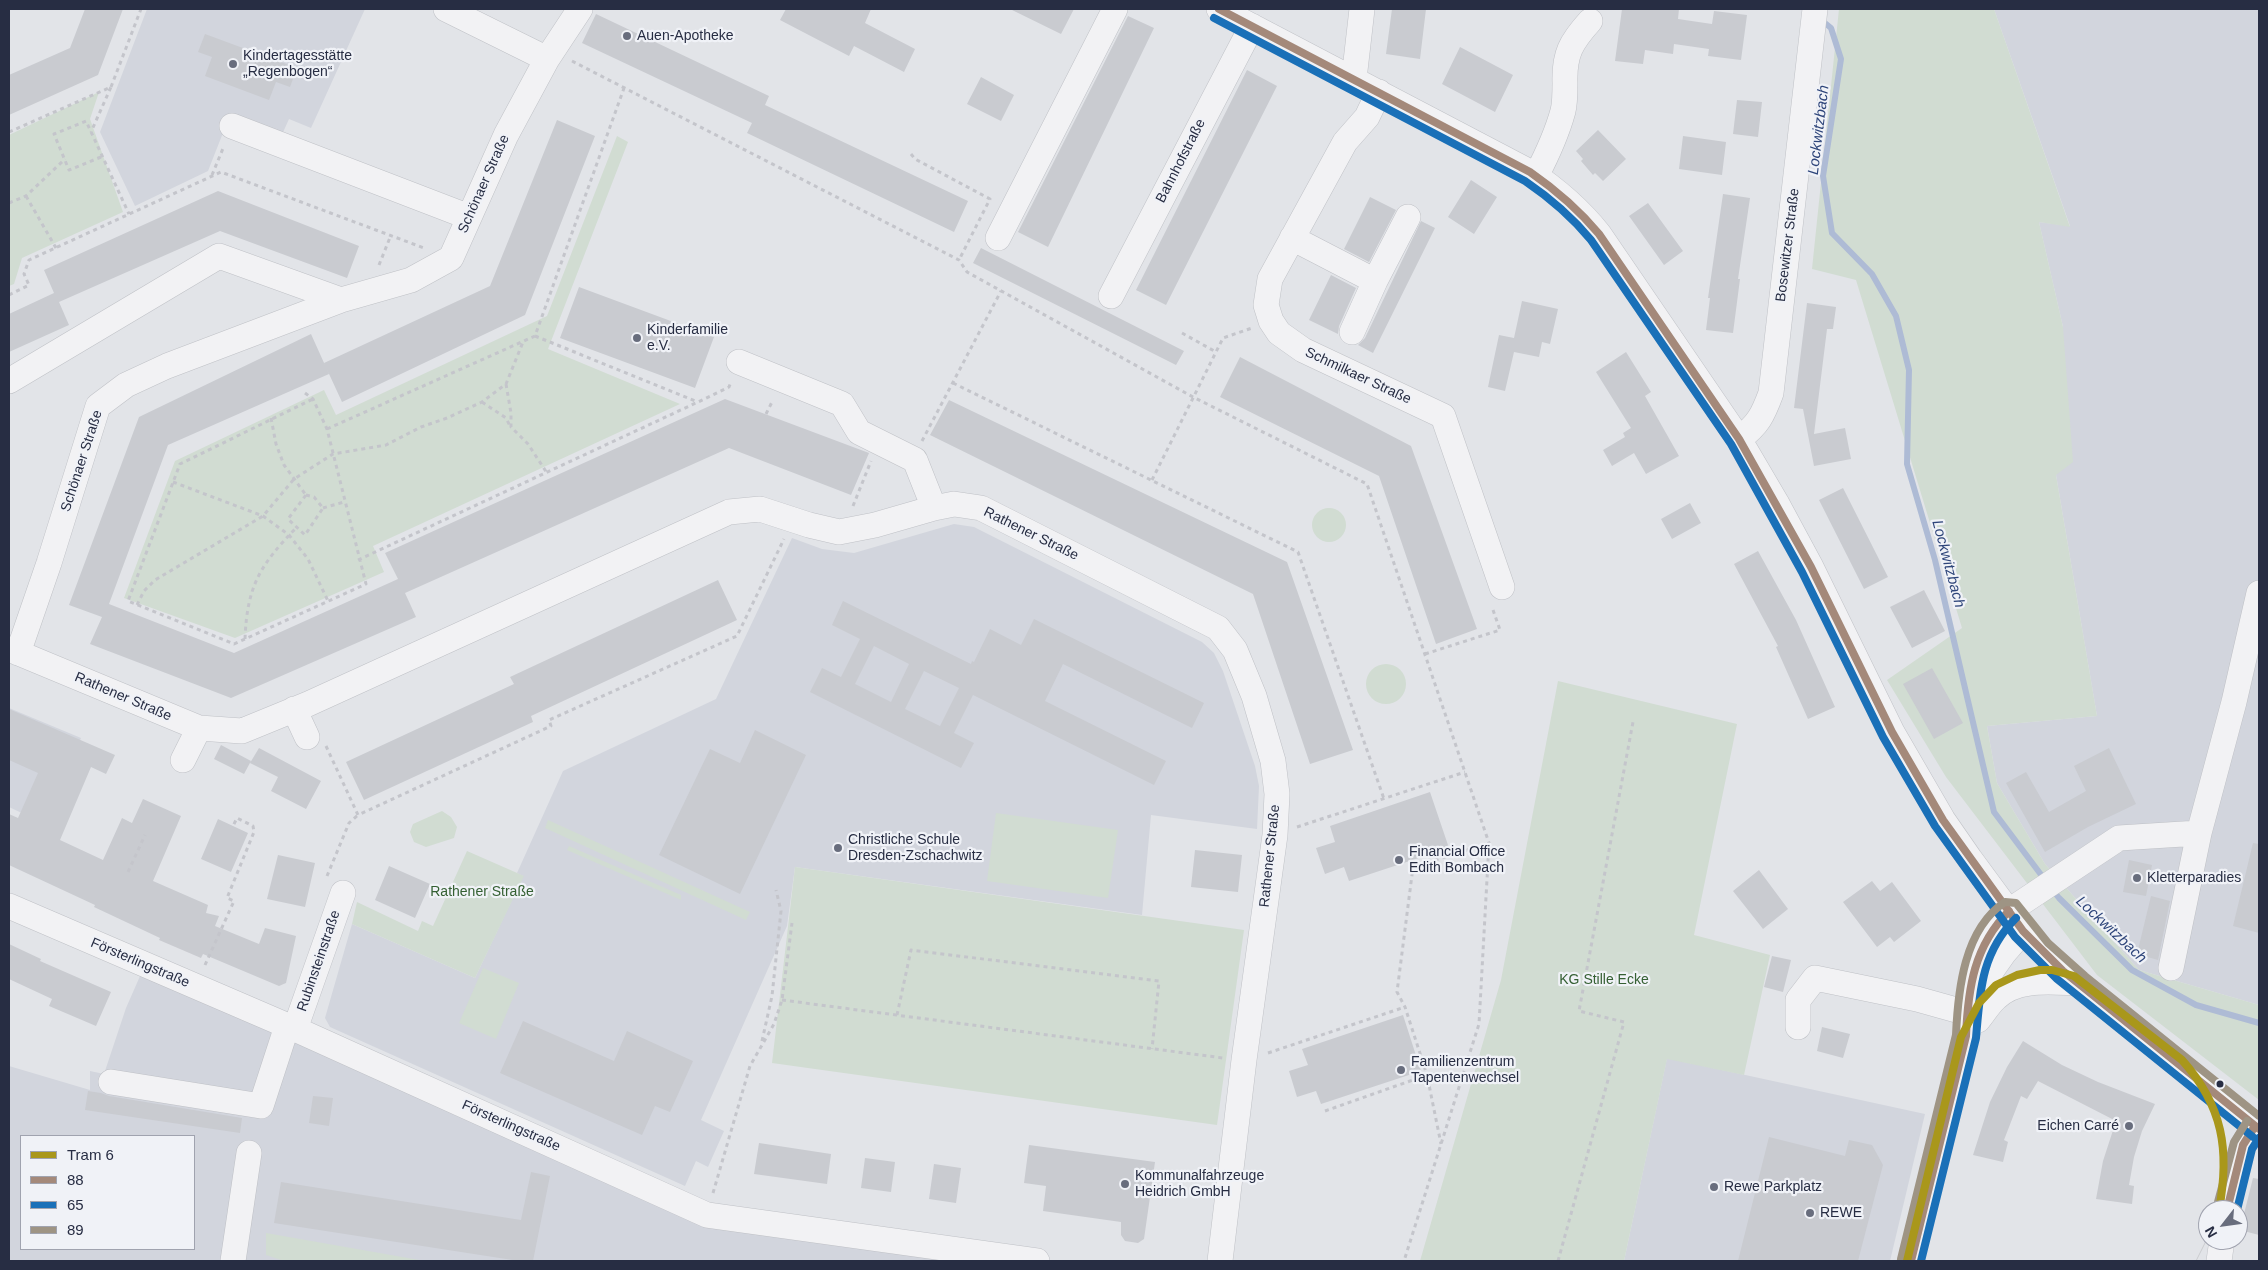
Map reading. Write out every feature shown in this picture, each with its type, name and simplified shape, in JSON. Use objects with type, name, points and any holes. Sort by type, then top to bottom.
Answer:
[{"type":"street","points":[[446,9],[549,55]]},
{"type":"street","name":"Schönaer Straße","points":[[13,651],[49,563],[98,406],[126,385],[167,366],[341,300],[411,280],[451,258],[506,134],[549,55],[580,9]]},
{"type":"street","points":[[998,238],[1115,9]]},
{"type":"street","points":[[1219,9],[1536,176],[1557,190],[1581,212],[1600,234],[1739,440],[1811,567],[1864,678],[1919,781],[1943,820],[2018,904],[2023,931],[2076,983],[2187,1069],[2257,1127],[2243,1144],[2229,1200]]},
{"type":"street","points":[[1354,79],[1362,9]]},
{"type":"street","name":"Bosewitzer Straße","points":[[1739,440],[1754,428],[1764,412],[1771,393],[1815,9]]},
{"type":"street","points":[[1536,176],[1547,155],[1564,109],[1564,68],[1568,53],[1575,38],[1590,21]]},
{"type":"street","name":"Bahnhofstraße","points":[[1111,296],[1252,26]]},
{"type":"street","points":[[1271,321],[1266,305],[1270,279],[1344,142],[1367,117],[1379,92]]},
{"type":"street","points":[[232,126],[469,217]]},
{"type":"street","points":[[1352,332],[1408,216]]},
{"type":"street","points":[[1292,238],[1375,282]]},
{"type":"street","points":[[9,381],[219,256],[341,300]]},
{"type":"street","name":"Schmilkaer Straße","points":[[1271,321],[1279,333],[1303,350],[1443,416],[1502,587]]},
{"type":"street","points":[[739,362],[842,404],[859,432],[915,460],[934,508]]},
{"type":"street","name":"Rathener Straße","points":[[13,651],[199,728],[242,731],[728,512],[760,509],[839,532],[875,525],[954,504],[981,508],[1218,628],[1235,650],[1254,696],[1273,760],[1277,794],[1275,835],[1244,1060],[1220,1261]]},
{"type":"street","points":[[2171,968],[2199,833],[2234,702],[2259,593]]},
{"type":"street","points":[[294,709],[315,738]]},
{"type":"street","points":[[183,760],[199,728]]},
{"type":"street","points":[[1911,1261],[1966,1025],[1972,981],[1985,941],[2018,904],[2061,874],[2119,838],[2199,833]]},
{"type":"street","name":"Rubinsteinstraße","points":[[110,1082],[261,1106],[343,893]]},
{"type":"street","name":"Försterlingstraße","points":[[9,906],[291,1027],[707,1215],[1037,1261]]},
{"type":"street","points":[[1966,1025],[1992,970],[2023,931]]},
{"type":"street","points":[[1798,1027],[1798,1000],[1815,978],[1908,996],[1966,1025]]},
{"type":"street","points":[[1966,1025],[1996,998],[2008,990],[2036,982],[2076,983]]},
{"type":"street","points":[[233,1261],[249,1153]]},
{"type":"path","points":[[91,133],[141,9]]},
{"type":"path","points":[[549,55],[624,88],[959,260],[967,272],[1194,398],[1368,484],[1489,843],[1479,1024],[1404,1261]]},
{"type":"path","points":[[9,132],[111,87]]},
{"type":"path","points":[[535,336],[624,88]]},
{"type":"path","points":[[101,157],[69,170],[54,134],[86,121],[129,214]]},
{"type":"path","points":[[212,176],[232,126]]},
{"type":"path","points":[[911,154],[915,159],[990,199],[959,260]]},
{"type":"path","points":[[9,203],[26,196],[65,159]]},
{"type":"path","points":[[9,295],[30,286],[24,274],[29,260],[221,172],[451,258]]},
{"type":"path","points":[[26,196],[56,248]]},
{"type":"path","points":[[915,460],[920,446],[1001,291]]},
{"type":"path","points":[[1152,480],[1223,338],[1271,321]]},
{"type":"path","points":[[1182,333],[1216,352]]},
{"type":"path","points":[[327,429],[535,336],[698,402]]},
{"type":"path","points":[[137,605],[144,591],[155,580],[263,516],[294,479],[333,454],[386,445],[421,427],[447,418],[482,402],[506,384],[523,341]]},
{"type":"path","points":[[358,560],[729,387],[739,362]]},
{"type":"path","points":[[953,382],[1298,552],[1384,799]]},
{"type":"path","points":[[506,384],[512,413],[510,427]]},
{"type":"path","points":[[306,393],[313,399],[327,429],[358,560],[366,584],[234,644],[128,601],[180,464],[313,399]]},
{"type":"path","points":[[482,402],[506,418],[510,427],[528,444],[547,473]]},
{"type":"path","points":[[271,418],[276,444],[284,465],[306,495],[314,497],[324,508]]},
{"type":"path","points":[[843,531],[879,442]]},
{"type":"path","points":[[173,482],[263,516],[289,535],[308,559],[328,601]]},
{"type":"path","points":[[306,495],[288,520],[305,534],[324,508],[344,502]]},
{"type":"path","points":[[343,893],[325,881],[349,823],[358,815],[552,726],[549,720],[738,636],[793,520]]},
{"type":"path","points":[[245,639],[246,613],[252,589],[266,560],[296,527]]},
{"type":"path","points":[[1425,654],[1500,630],[1489,596],[1502,587]]},
{"type":"path","points":[[1558,1261],[1624,1022],[1579,1011],[1633,722]]},
{"type":"path","points":[[315,738],[358,815]]},
{"type":"path","points":[[1275,835],[1465,772]]},
{"type":"path","points":[[195,986],[234,901],[227,898],[254,832],[252,826],[236,818],[233,826]]},
{"type":"path","points":[[128,872],[145,835]]},
{"type":"path","points":[[1441,1145],[1427,1075],[1405,1007],[1397,992],[1412,867],[1489,843]]},
{"type":"path","points":[[762,1044],[772,996],[781,911],[776,890]]},
{"type":"path","points":[[707,1215],[750,1066],[774,1024],[782,1000],[792,923]]},
{"type":"path","points":[[897,1015],[911,950],[1159,981],[1152,1049]]},
{"type":"path","points":[[782,1000],[1244,1060],[1405,1007]]},
{"type":"path","points":[[1325,1111],[1427,1075],[1438,1074],[1461,1080]]},
{"type":"shaded area","name":"Kindertagesstätte „Regenbogen“","points":[[147,9],[365,9],[311,128],[289,119],[280,139],[228,120],[208,171],[135,206],[100,132]]},
{"type":"shaded area","points":[[1994,9],[2259,9],[2259,1005],[2139,970],[2045,864],[1997,783],[1987,726],[2097,716],[2056,475],[2063,327],[2039,222],[2070,226]]},
{"type":"shaded area","name":"Christliche Schule Dresden-Zschachwitz","points":[[954,524],[974,527],[1202,642],[1214,653],[1223,671],[1255,766],[1259,786],[1257,829],[1151,815],[1142,915],[795,867],[787,926],[701,1120],[724,1131],[708,1167],[696,1161],[685,1186],[330,1027],[325,1018],[352,924],[475,978],[523,876],[517,873],[563,771],[716,699],[792,538],[822,549],[854,553]]},
{"type":"shaded area","points":[[9,708],[81,738],[43,823],[9,807]]},
{"type":"shaded area","points":[[144,967],[707,1215],[1037,1261],[9,1261],[9,1066],[90,1090],[90,1071],[104,1074],[126,1008]]},
{"type":"shaded area","points":[[1667,1058],[1925,1114],[1890,1261],[1624,1261]]},
{"type":"green space","points":[[1839,9],[1994,9],[2070,227],[2039,222],[2063,327],[2073,462],[2056,475],[2097,716],[1987,726],[1997,783],[2045,864],[2139,970],[2259,1005],[2259,1100],[2097,975],[1946,777],[1887,680],[1962,628],[1856,280],[1812,269]]},
{"type":"green space","points":[[99,92],[90,119],[123,212],[22,258],[14,284],[9,286],[9,135]]},
{"type":"green space","points":[[617,136],[628,142],[548,349],[680,404],[373,546],[384,572],[235,638],[124,598],[175,461],[324,390],[336,415],[547,316]]},
{"type":"green space","points":[[1329,508],[1336,509],[1341,513],[1345,518],[1345,532],[1341,537],[1336,541],[1329,542],[1322,541],[1317,537],[1313,532],[1312,525],[1313,518],[1317,513],[1322,509]]},
{"type":"green space","points":[[1386,664],[1400,670],[1406,684],[1400,698],[1386,704],[1372,698],[1366,684],[1372,670]]},
{"type":"green space","name":"KG Stille Ecke","points":[[1558,681],[1737,724],[1694,935],[1770,955],[1744,1075],[1667,1059],[1624,1261],[1420,1261],[1501,980]]},
{"type":"green space","points":[[442,811],[451,817],[457,827],[454,838],[426,847],[414,842],[410,832],[413,824]]},
{"type":"green space","points":[[996,813],[1118,830],[1108,898],[987,881]]},
{"type":"green space","points":[[548,820],[750,912],[746,920],[545,828]]},
{"type":"green space","points":[[569,846],[681,895],[681,900],[567,850]]},
{"type":"green space","name":"Rathener Straße","points":[[467,851],[524,876],[475,978],[352,924],[357,902],[418,931],[422,921],[433,926]]},
{"type":"green space","points":[[795,867],[1244,930],[1217,1125],[772,1063]]},
{"type":"green space","points":[[483,968],[519,983],[496,1039],[459,1023]]},
{"type":"green space","points":[[266,1233],[425,1261],[284,1261],[266,1255]]},
{"type":"building","points":[[85,9],[123,9],[98,75],[9,115],[9,75],[70,48]]},
{"type":"building","points":[[786,9],[871,9],[865,23],[915,49],[904,72],[854,46],[849,56],[780,20]]},
{"type":"building","points":[[1010,9],[1074,9],[1061,34]]},
{"type":"building","points":[[1392,9],[1426,9],[1420,59],[1386,54]]},
{"type":"building","points":[[1622,9],[1679,9],[1678,19],[1712,24],[1714,11],[1747,15],[1741,60],[1708,56],[1709,49],[1674,44],[1673,54],[1645,50],[1643,64],[1615,61]]},
{"type":"building","points":[[596,14],[769,96],[765,105],[968,201],[954,232],[747,133],[752,123],[582,43]]},
{"type":"building","points":[[1128,16],[1154,28],[1048,247],[1018,232]]},
{"type":"building","points":[[205,34],[297,68],[290,87],[276,82],[269,100],[205,76],[212,57],[198,52]]},
{"type":"building","points":[[1460,47],[1513,75],[1495,112],[1442,84]]},
{"type":"building","points":[[1247,70],[1277,86],[1166,305],[1136,290]]},
{"type":"building","points":[[981,77],[1014,95],[1001,121],[967,104]]},
{"type":"building","points":[[1737,100],[1762,102],[1758,137],[1733,134]]},
{"type":"building","points":[[557,120],[595,136],[525,315],[342,402],[324,363],[490,286]]},
{"type":"building","points":[[1598,130],[1626,159],[1603,181],[1595,173],[1593,175],[1581,161],[1583,159],[1576,151]]},
{"type":"building","points":[[1683,136],[1726,142],[1722,175],[1679,169]]},
{"type":"building","points":[[1471,180],[1497,197],[1474,234],[1448,217]]},
{"type":"building","points":[[218,191],[359,246],[347,278],[220,231],[59,302],[69,325],[9,352],[9,314],[54,293],[44,270]]},
{"type":"building","points":[[1723,194],[1750,198],[1738,279],[1740,279],[1733,333],[1706,330],[1710,298],[1708,298]]},
{"type":"building","points":[[1370,197],[1396,210],[1369,262],[1344,249]]},
{"type":"building","points":[[1648,203],[1683,251],[1664,265],[1629,216]]},
{"type":"building","points":[[1421,221],[1435,228],[1373,353],[1358,345],[1365,338]]},
{"type":"building","points":[[981,248],[1184,351],[1176,365],[973,263]]},
{"type":"building","points":[[1331,275],[1356,288],[1339,326],[1338,334],[1309,320]]},
{"type":"building","name":"Kinderfamilie e.V.","points":[[579,287],[714,337],[695,388],[560,338]]},
{"type":"building","points":[[1522,301],[1558,309],[1550,344],[1542,342],[1539,357],[1514,352],[1505,391],[1488,387],[1499,335],[1514,338]]},
{"type":"building","points":[[1807,303],[1836,307],[1833,329],[1827,329],[1814,434],[1845,428],[1851,459],[1814,466],[1803,409],[1794,408]]},
{"type":"building","points":[[311,334],[329,374],[168,445],[109,604],[234,653],[398,579],[385,553],[725,399],[869,453],[851,495],[729,448],[405,593],[416,617],[231,698],[90,644],[102,617],[69,605],[139,417]]},
{"type":"building","points":[[1626,352],[1651,392],[1645,396],[1679,456],[1646,474],[1634,453],[1612,466],[1603,450],[1625,437],[1623,433],[1631,428],[1596,372]]},
{"type":"building","points":[[1240,357],[1411,446],[1477,629],[1436,644],[1379,476],[1220,397]]},
{"type":"building","points":[[949,400],[1287,562],[1353,750],[1310,764],[1253,594],[930,435]]},
{"type":"building","points":[[1843,488],[1888,577],[1864,589],[1819,500]]},
{"type":"building","points":[[1690,503],[1701,523],[1672,539],[1661,519]]},
{"type":"building","points":[[1758,551],[1796,620],[1835,707],[1808,719],[1776,647],[1778,646],[1734,564]]},
{"type":"building","points":[[718,580],[737,620],[531,716],[533,722],[364,800],[346,762],[514,684],[510,677]]},
{"type":"building","points":[[1924,590],[1945,631],[1912,648],[1890,607]]},
{"type":"building","points":[[843,601],[971,664],[972,661],[974,662],[990,629],[1021,645],[1034,619],[1204,703],[1192,728],[1063,664],[1045,701],[1166,761],[1154,785],[973,695],[954,733],[974,743],[961,768],[810,692],[822,668],[841,677],[860,639],[832,625]],"holes":[[[874,646],[909,664],[891,702],[855,684]],[[924,671],[959,688],[940,726],[905,709]]]},
{"type":"building","points":[[1932,668],[1963,723],[1934,739],[1903,684]]},
{"type":"building","points":[[9,709],[115,755],[106,774],[91,767],[60,840],[103,860],[122,818],[132,823],[143,799],[181,816],[153,881],[208,905],[206,913],[219,916],[215,926],[259,944],[265,928],[296,936],[286,983],[279,986],[203,954],[201,958],[159,940],[160,938],[94,907],[95,905],[9,865],[9,814],[18,818],[38,773],[9,760]]},
{"type":"building","points":[[755,730],[806,755],[740,894],[659,855],[710,749],[740,763]]},
{"type":"building","points":[[221,745],[251,761],[244,774],[214,759]]},
{"type":"building","points":[[259,748],[321,781],[306,809],[271,791],[278,777],[250,763]]},
{"type":"building","points":[[2109,748],[2136,804],[2088,827],[2045,852],[2006,783],[2026,772],[2049,812],[2086,791],[2074,766]]},
{"type":"building","points":[[1430,792],[1449,848],[1349,881],[1344,867],[1325,874],[1316,848],[1335,842],[1330,826]]},
{"type":"building","points":[[218,819],[248,833],[231,872],[201,859]]},
{"type":"building","points":[[2253,843],[2259,844],[2259,933],[2233,926]]},
{"type":"building","points":[[1195,850],[1242,855],[1238,892],[1191,887]]},
{"type":"building","points":[[278,855],[315,863],[305,907],[267,899]]},
{"type":"building","name":"Kletterparadies","points":[[2129,860],[2152,865],[2146,896],[2123,892]]},
{"type":"building","points":[[389,866],[430,884],[415,918],[375,900]]},
{"type":"building","points":[[1759,870],[1788,909],[1763,929],[1733,891]]},
{"type":"building","points":[[1872,881],[1880,891],[1892,882],[1921,921],[1894,942],[1890,937],[1877,947],[1843,902]]},
{"type":"building","points":[[2151,896],[2170,901],[2158,960],[2137,954]]},
{"type":"building","points":[[9,944],[41,959],[40,961],[111,992],[96,1026],[49,1006],[52,999],[9,979]]},
{"type":"building","points":[[1772,956],[1791,960],[1783,992],[1764,987]]},
{"type":"building","points":[[1403,1015],[1421,1071],[1321,1104],[1316,1091],[1297,1097],[1289,1071],[1308,1065],[1302,1049]]},
{"type":"building","points":[[523,1021],[614,1061],[627,1031],[693,1061],[670,1112],[655,1106],[642,1135],[500,1073]]},
{"type":"building","points":[[1822,1027],[1850,1034],[1843,1058],[1817,1051]]},
{"type":"building","name":"Eichen Carré","points":[[2023,1041],[2062,1065],[2098,1082],[2155,1104],[2142,1131],[2134,1157],[2129,1185],[2134,1186],[2132,1204],[2096,1199],[2103,1161],[2116,1121],[2038,1081],[2027,1099],[2021,1096],[2004,1140],[2008,1142],[2003,1162],[1973,1155],[1990,1102],[2007,1067]]},
{"type":"building","points":[[88,1091],[242,1118],[240,1133],[85,1110]]},
{"type":"building","points":[[313,1096],[333,1098],[329,1126],[309,1123]]},
{"type":"building","name":"REWE","points":[[1769,1137],[1845,1156],[1849,1140],[1872,1145],[1883,1165],[1858,1261],[1738,1261]]},
{"type":"building","points":[[759,1143],[831,1154],[827,1184],[754,1174]]},
{"type":"building","points":[[1029,1145],[1155,1162],[1144,1239],[1138,1243],[1125,1241],[1121,1235],[1121,1222],[1043,1211],[1046,1186],[1024,1183]]},
{"type":"building","points":[[865,1158],[895,1162],[891,1192],[861,1188]]},
{"type":"building","points":[[934,1164],[961,1168],[956,1203],[929,1199]]},
{"type":"building","points":[[531,1172],[550,1176],[533,1261],[519,1261],[274,1223],[281,1182],[521,1220]]},
{"type":"building","points":[[2253,1178],[2259,1179],[2259,1235],[2248,1232],[2248,1200]]},
{"type":"waterway","name":"Lockwitzbach","points":[[1820,19],[1831,28],[1841,59],[1823,176],[1832,233],[1872,274],[1896,316],[1909,370],[1907,464],[1935,560],[1994,812],[2045,880]]},
{"type":"waterway","name":"Lockwitzbach","points":[[2051,888],[2132,970],[2196,1005],[2259,1023]]},
{"type":"tram line","name":"6","points":[[1907,1261],[1961,1037],[1979,1003],[1996,985],[2017,975],[2040,970],[2052,970],[2074,976],[2182,1060],[2196,1077],[2207,1094],[2220,1130],[2224,1168],[2220,1200]]},
{"type":"tram line","points":[[2196,1261],[2202,1250]]},
{"type":"transit line","name":"88","points":[[1219,9],[1530,172],[1567,201],[1591,225],[1739,439],[1811,567],[1892,732],[1943,820],[2023,931],[2063,971],[2259,1129]]},
{"type":"transit line","name":"65","points":[[1214,18],[1525,181],[1576,223],[1591,240],[1731,444],[1802,572],[1883,737],[1935,826],[2015,937],[2057,979],[2253,1137]]},
{"type":"transit line","name":"89","points":[[1901,1259],[1956,1035],[1959,999],[1966,962],[1980,928],[1991,914],[2005,902],[2016,903],[2048,943],[2085,976],[2259,1116]]},
{"type":"transit line","name":"88","points":[[1911,1261],[1966,1036],[1971,985],[1975,969],[1988,939],[1997,924],[2009,911]]},
{"type":"transit line","name":"65","points":[[1921,1261],[1976,1038],[1984,974],[1996,945],[2004,931],[2016,918]]},
{"type":"transit line","name":"89","points":[[2219,1200],[2234,1142],[2247,1121]]},
{"type":"transit line","name":"88","points":[[2229,1200],[2243,1145],[2255,1126]]},
{"type":"transit line","name":"65","points":[[2239,1200],[2252,1149],[2259,1138]]},
{"type":"place","name":"Auen-Apotheke","points":[[627,36]]},
{"type":"place","name":"Kindertagesstätte „Regenbogen“","points":[[233,64]]},
{"type":"place","name":"Kinderfamilie e.V.","points":[[637,338]]},
{"type":"place","name":"Christliche Schule Dresden-Zschachwitz","points":[[838,848]]},
{"type":"place","name":"Financial Office Edith Bombach","points":[[1399,860]]},
{"type":"place","name":"Kletterparadies","points":[[2137,878]]},
{"type":"place","name":"Familienzentrum Tapentenwechsel","points":[[1401,1070]]},
{"type":"place","name":"Eichen Carré","points":[[2129,1126]]},
{"type":"place","name":"Kommunalfahrzeuge Heidrich GmbH","points":[[1125,1184]]},
{"type":"place","name":"Rewe Parkplatz","points":[[1714,1187]]},
{"type":"place","name":"REWE","points":[[1810,1213]]}]
